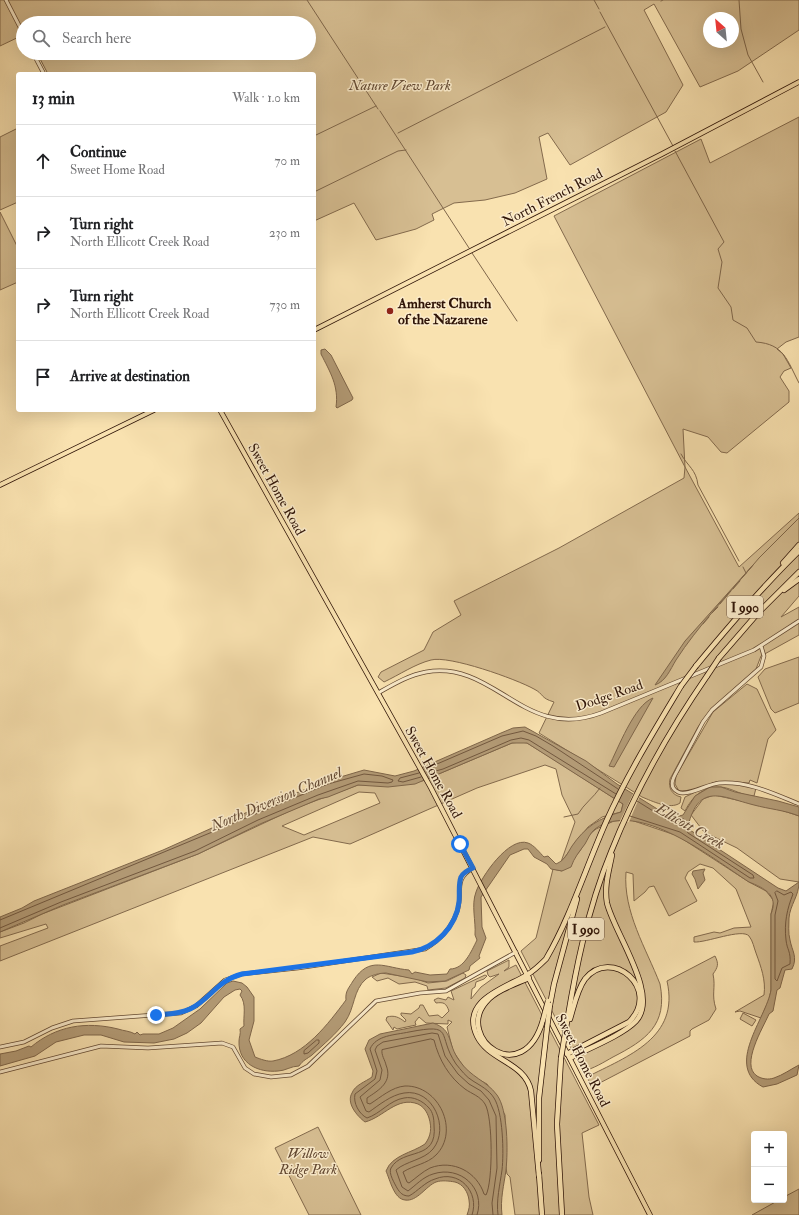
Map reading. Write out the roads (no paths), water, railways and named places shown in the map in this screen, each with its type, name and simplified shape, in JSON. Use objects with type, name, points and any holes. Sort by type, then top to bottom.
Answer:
[{"type":"highway","points":[[778,571],[799,545]]},
{"type":"highway","name":"I 990","points":[[542,1215],[539,1176],[539,1098],[549,1003],[580,886],[597,843],[627,778],[681,686],[739,613],[799,551]]},
{"type":"highway","name":"I 990","points":[[562,1215],[557,1124],[561,1058],[587,926],[598,888],[616,841],[657,754],[719,658],[758,613],[799,572]]},
{"type":"highway","points":[[775,597],[799,580]]},
{"type":"highway","points":[[569,1056],[627,1029],[638,1020],[642,1009],[642,989],[610,912],[606,895],[608,873],[616,841]]},
{"type":"highway","points":[[549,1003],[537,1036],[533,1043],[526,1049],[513,1054],[499,1052],[490,1047],[484,1041],[479,1032],[479,1016],[486,1002],[492,996],[528,976],[541,964],[550,951],[580,886]]},
{"type":"highway","points":[[565,1034],[580,987],[590,974],[597,970],[612,968],[624,971],[632,978],[640,996],[638,1009],[632,1019],[621,1028],[569,1056]]},
{"type":"highway","points":[[528,976],[493,992],[484,998],[476,1012],[475,1029],[481,1043],[488,1050],[521,1072],[529,1083],[532,1098],[539,1176]]},
{"type":"main road","name":"North French Road","points":[[316,329],[662,154],[799,82]]},
{"type":"main road","points":[[0,485],[150,412]]},
{"type":"main road","name":"Sweet Home Road","points":[[221,412],[431,788],[650,1215]]},
{"type":"street","points":[[6,0],[16,19]]},
{"type":"street","points":[[37,60],[43,72]]},
{"type":"street","name":"Dodge Road","points":[[378,693],[405,678],[420,673],[439,670],[451,671],[475,678],[541,715],[558,719],[580,719],[606,711],[761,646],[799,621]]},
{"type":"street","points":[[761,646],[764,658],[761,667],[708,716],[677,771],[672,786],[676,792],[683,794],[712,784],[746,784],[799,804]]},
{"type":"street","points":[[0,1047],[24,1042],[52,1028],[73,1021],[181,1013],[196,1006],[225,980],[242,974],[298,968],[425,949],[438,940],[452,923],[459,902],[460,879],[465,872],[473,868]]},
{"type":"street","points":[[0,1072],[40,1063],[101,1046],[148,1048],[222,1043],[233,1047],[245,1068],[254,1074],[271,1078],[291,1075],[308,1066],[350,1028],[367,1007],[376,1001],[412,994],[446,991],[516,952]]},
{"type":"water","points":[[325,349],[331,355],[353,398],[337,408],[335,386],[321,354],[321,350]]},
{"type":"water","points":[[753,565],[694,635],[665,678],[655,685],[685,641]]},
{"type":"water","points":[[653,698],[614,767],[609,766],[633,718],[646,702]]},
{"type":"water","points":[[525,727],[586,761],[617,784],[667,815],[673,814],[675,811],[679,816],[683,815],[695,796],[710,787],[721,787],[735,792],[799,807],[799,816],[788,812],[713,796],[705,798],[698,803],[688,826],[690,830],[778,888],[786,891],[799,882],[798,892],[789,918],[789,934],[795,957],[794,965],[792,969],[785,970],[780,988],[777,990],[773,1011],[769,1014],[754,1046],[751,1064],[752,1071],[757,1076],[763,1078],[774,1078],[799,1065],[797,1075],[777,1084],[763,1087],[752,1078],[747,1067],[747,1055],[750,1042],[768,1002],[771,990],[772,897],[765,890],[749,882],[675,835],[653,826],[632,821],[612,821],[595,829],[590,834],[571,867],[562,871],[551,869],[547,864],[534,857],[528,849],[524,849],[510,855],[481,897],[482,927],[486,938],[479,956],[480,958],[470,966],[469,970],[445,981],[428,982],[386,973],[376,974],[366,979],[356,994],[351,1011],[345,1022],[330,1039],[299,1066],[281,1071],[264,1070],[251,1065],[242,1056],[239,1041],[240,1029],[244,1026],[244,1010],[240,995],[242,991],[240,989],[235,990],[224,997],[201,1023],[187,1033],[174,1039],[154,1043],[124,1042],[101,1035],[84,1035],[56,1042],[35,1056],[0,1066],[0,1054],[16,1051],[29,1046],[31,1047],[51,1034],[72,1027],[94,1025],[118,1029],[135,1034],[137,1032],[140,1035],[159,1034],[173,1028],[200,1009],[227,983],[233,981],[242,983],[254,997],[254,1021],[249,1040],[255,1057],[266,1061],[273,1061],[285,1058],[315,1037],[332,1019],[346,1000],[346,994],[353,981],[359,973],[366,968],[378,965],[409,970],[412,974],[415,972],[430,975],[447,974],[450,969],[463,963],[477,940],[475,935],[474,908],[476,892],[490,868],[505,851],[521,842],[528,843],[535,847],[544,857],[548,856],[556,864],[564,859],[577,839],[587,828],[599,820],[621,812],[623,804],[527,743],[512,743],[415,784],[388,787],[358,785],[319,799],[260,824],[198,854],[63,905],[0,932],[0,917],[22,908],[34,901],[163,850],[252,810],[327,781],[364,770],[395,776],[414,771],[513,728]]},
{"type":"water","points":[[705,869],[703,873],[705,880],[698,889],[692,874],[693,871]]},
{"type":"water","points":[[433,1023],[444,1029],[455,1054],[468,1071],[493,1090],[501,1102],[505,1120],[507,1142],[502,1215],[467,1215],[469,1209],[468,1194],[458,1183],[453,1182],[436,1182],[414,1199],[401,1199],[395,1193],[386,1171],[393,1161],[425,1144],[429,1138],[431,1129],[430,1122],[424,1108],[418,1104],[410,1102],[404,1103],[397,1105],[365,1122],[356,1113],[351,1105],[350,1101],[353,1090],[372,1077],[373,1071],[365,1049],[369,1040],[380,1034]]},
{"type":"waterway","points":[[307,0],[378,109]]},
{"type":"waterway","points":[[594,0],[599,9]]},
{"type":"waterway","points":[[739,0],[741,29],[748,55],[763,82]]},
{"type":"waterway","points":[[600,12],[673,146]]},
{"type":"waterway","points":[[398,133],[605,27]]},
{"type":"waterway","points":[[316,135],[376,106]]},
{"type":"waterway","points":[[380,111],[469,248]]},
{"type":"waterway","points":[[316,191],[398,151],[406,150]]},
{"type":"waterway","points":[[675,151],[724,242],[718,249],[722,262],[718,288],[731,307],[733,320],[747,328],[756,342],[765,343],[779,350],[788,360],[799,383]]},
{"type":"waterway","points":[[472,253],[517,321]]},
{"type":"waterway","points":[[681,454],[694,472],[698,485],[739,561]]},
{"type":"waterway","points":[[742,578],[759,558],[799,518]]},
{"type":"waterway","points":[[743,567],[746,573]]},
{"type":"waterway","points":[[733,589],[740,581]]},
{"type":"waterway","points":[[720,604],[731,591]]},
{"type":"waterway","points":[[712,613],[718,607]]},
{"type":"waterway","points":[[703,624],[709,617]]},
{"type":"waterway","points":[[564,817],[578,814],[600,788]]},
{"type":"place","name":"Amherst Church of the Nazarene","points":[[390,311]]},
{"type":"park label","name":"Nature View Park","points":[[400,85]]},
{"type":"park label","name":"Willow Ridge Park","points":[[308,1162]]},
{"type":"water label","name":"North Diversion Channel","points":[[276,799]]},
{"type":"water label","name":"Ellicott Creek","points":[[690,826]]}]
